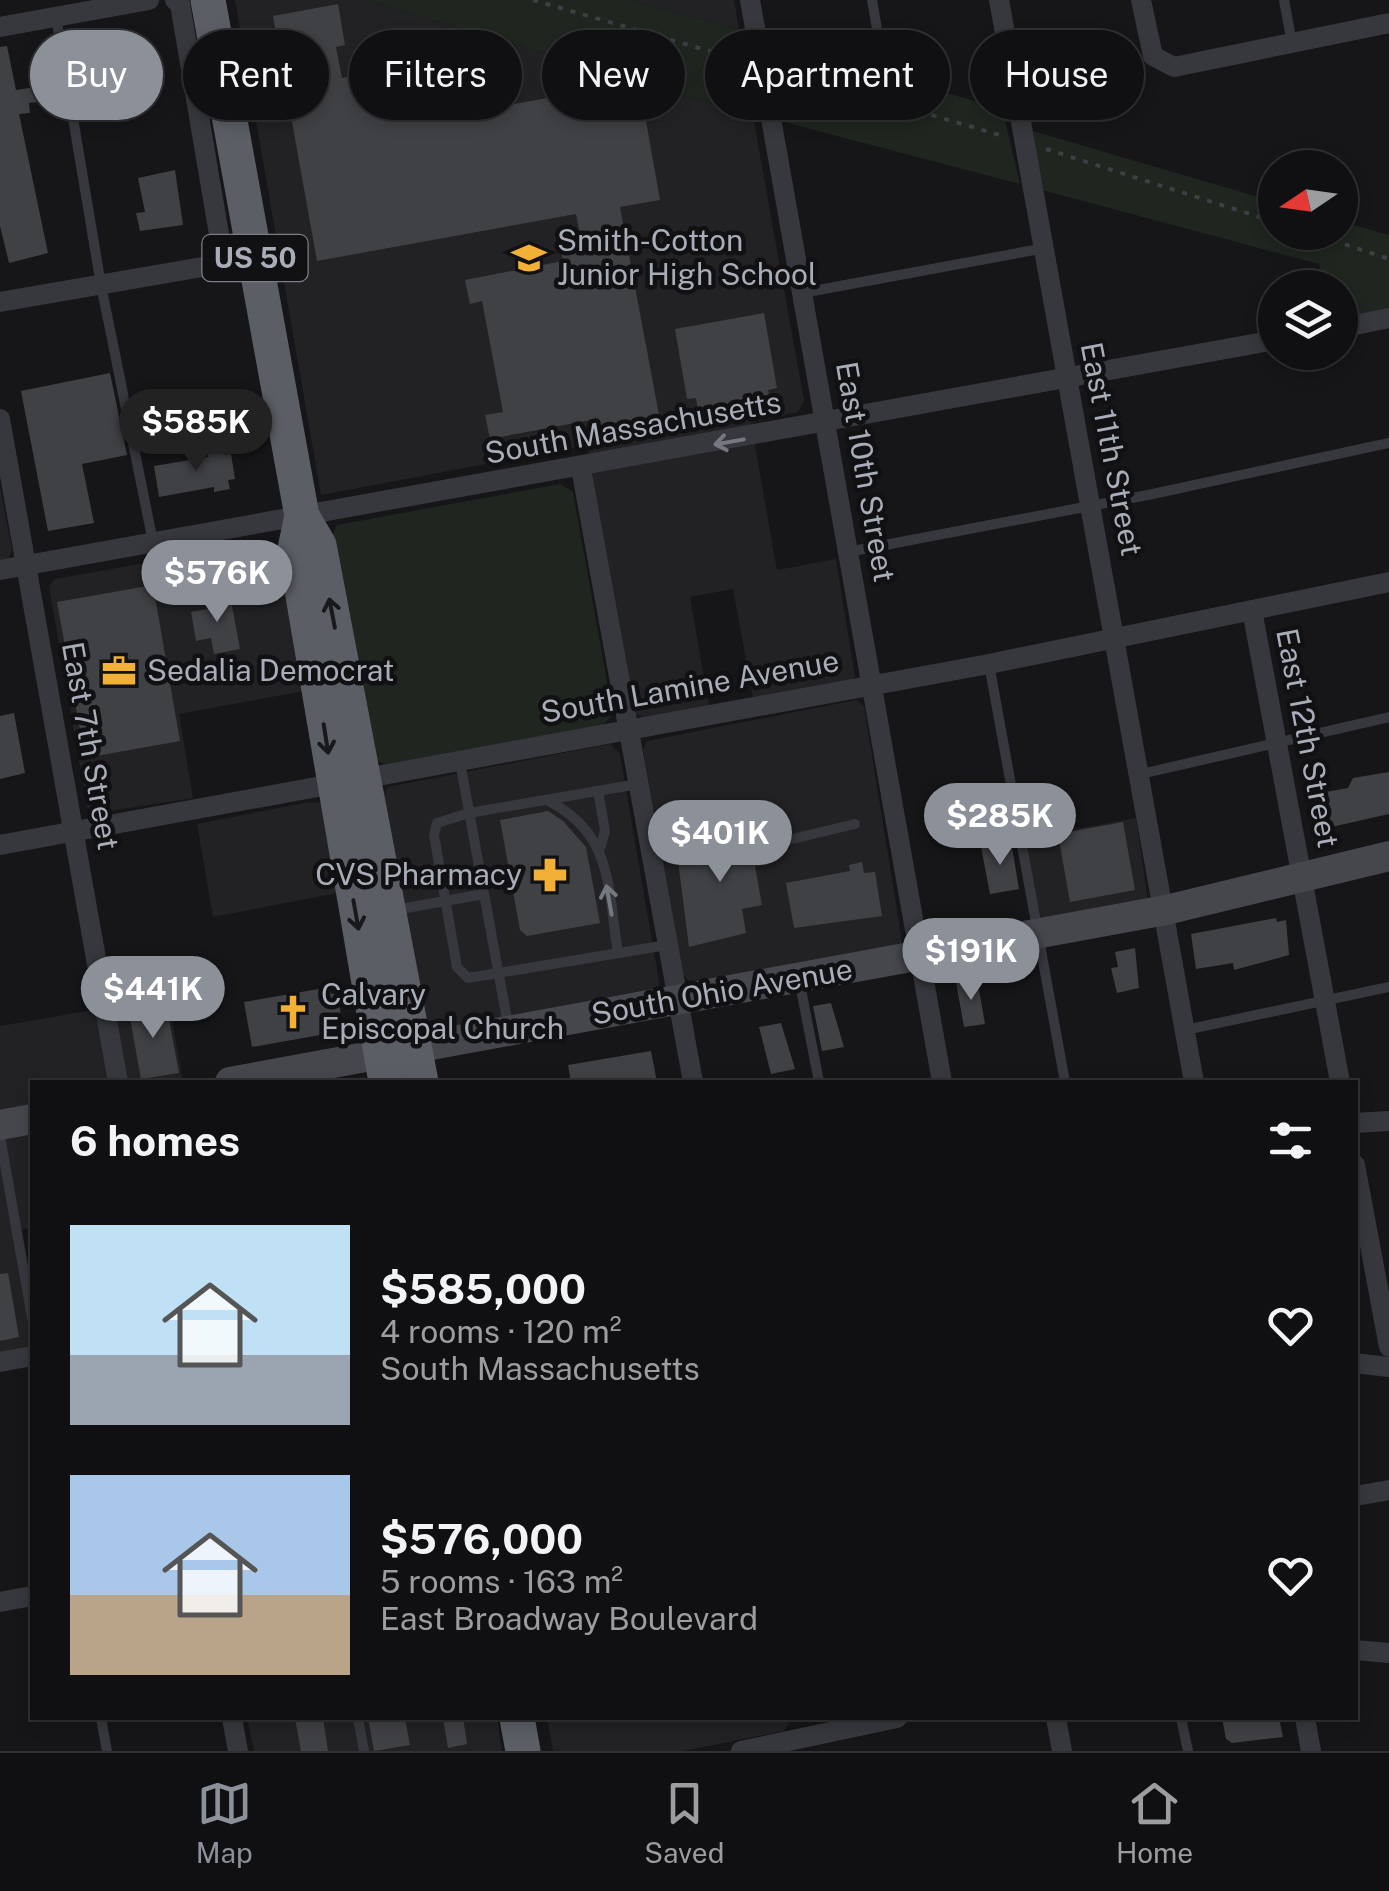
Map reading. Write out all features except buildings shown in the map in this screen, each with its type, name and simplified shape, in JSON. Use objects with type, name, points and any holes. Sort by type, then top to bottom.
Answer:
[{"type":"highway","name":"US 50","points":[[208,0],[302,516],[319,545],[349,781],[401,1067]]},
{"type":"highway","name":"US 50","points":[[349,781],[389,912],[401,1067]]},
{"type":"highway","points":[[518,1720],[524,1751]]},
{"type":"main road","name":"South Ohio Avenue","points":[[263,1080],[401,1067],[509,1031],[1166,910],[1389,856]]},
{"type":"main road","points":[[0,1125],[30,1119]]},
{"type":"street","points":[[0,27],[149,0]]},
{"type":"street","points":[[0,302],[214,265],[222,258],[190,60],[176,0]]},
{"type":"street","name":"East 10th Street","points":[[750,0],[942,1080]]},
{"type":"street","name":"East 11th Street","points":[[998,0],[1040,248],[1117,638],[1194,1080]]},
{"type":"street","points":[[1141,0],[1153,56],[1162,64],[1188,64],[1389,23]]},
{"type":"street","points":[[1358,324],[1389,318]]},
{"type":"street","name":"South Massachusetts","points":[[0,570],[1258,343]]},
{"type":"street","name":"East 7th Street","points":[[0,420],[118,1080]]},
{"type":"street","points":[[582,468],[692,1080]]},
{"type":"street","name":"South Lamine Avenue","points":[[0,845],[989,664],[1389,582]]},
{"type":"street","name":"East 12th Street","points":[[1252,610],[1340,1080]]},
{"type":"street","points":[[1358,1124],[1389,1122]]},
{"type":"street","points":[[1358,1176],[1381,1258],[1389,1347]]},
{"type":"street","points":[[0,1362],[30,1356]]},
{"type":"street","points":[[1358,1363],[1389,1368]]},
{"type":"street","points":[[1358,1495],[1389,1490]]},
{"type":"street","points":[[0,1602],[30,1596]]},
{"type":"street","points":[[1358,1650],[1389,1653]]},
{"type":"street","points":[[232,1720],[238,1751]]},
{"type":"street","points":[[741,1751],[887,1720]]},
{"type":"street","points":[[1056,1720],[1062,1751]]},
{"type":"street","points":[[1305,1720],[1311,1751]]},
{"type":"lane","points":[[872,0],[877,30]]},
{"type":"lane","points":[[1284,0],[1292,44]]},
{"type":"lane","points":[[56,17],[101,284],[153,542]]},
{"type":"lane","points":[[802,292],[1040,248]]},
{"type":"lane","points":[[848,552],[1093,506],[1389,443]]},
{"type":"lane","points":[[989,664],[1064,1080]]},
{"type":"lane","points":[[1141,774],[1389,717]]},
{"type":"lane","points":[[460,760],[509,1031]]},
{"type":"lane","points":[[638,784],[469,813],[437,824],[434,834],[446,901],[462,974],[468,978],[668,945]]},
{"type":"lane","points":[[598,791],[605,831],[600,848],[618,953]]},
{"type":"lane","points":[[546,800],[582,825],[600,848]]},
{"type":"lane","points":[[692,824],[766,812]]},
{"type":"lane","points":[[771,844],[855,824]]},
{"type":"lane","points":[[389,912],[484,894]]},
{"type":"lane","points":[[799,978],[819,1080]]},
{"type":"lane","points":[[1184,1030],[1389,987]]},
{"type":"lane","points":[[0,1136],[30,1307]]},
{"type":"lane","points":[[101,1720],[107,1751]]},
{"type":"lane","points":[[358,1720],[364,1751]]},
{"type":"lane","points":[[1181,1720],[1188,1751]]},
{"type":"path","points":[[533,0],[705,49]]},
{"type":"path","points":[[1358,249],[1389,259]]},
{"type":"shaded area","name":"Smith-Cotton Junior High School","points":[[235,0],[367,0],[467,30],[349,30],[349,120],[522,120],[522,47],[542,53],[542,120],[685,120],[685,96],[705,102],[705,120],[754,120],[804,401],[798,412],[751,423],[777,570],[836,559],[855,677],[849,682],[753,698],[733,589],[690,597],[709,706],[645,718],[636,714],[587,445],[321,495],[256,120],[329,120],[329,30],[240,30]]},
{"type":"shaded area","points":[[367,0],[628,0],[739,30],[705,30],[705,102],[685,96],[685,30],[542,30],[542,53],[522,47],[522,30],[467,30]]},
{"type":"shaded area","points":[[628,0],[734,0],[739,29]]},
{"type":"shaded area","points":[[950,94],[970,99],[970,120],[1005,120],[1020,184],[784,122],[950,120]]},
{"type":"shaded area","points":[[1033,131],[1258,197],[1258,248],[1042,190]]},
{"type":"shaded area","points":[[1358,226],[1389,235],[1389,311],[1358,316],[1358,270],[1320,270],[1319,264],[1267,250],[1358,250]]},
{"type":"shaded area","points":[[560,484],[573,492],[613,715],[598,729],[387,766],[377,760],[371,747],[333,534],[337,525]]},
{"type":"shaded area","points":[[0,486],[12,550],[9,558],[0,560]]},
{"type":"shaded area","points":[[262,542],[284,551],[309,690],[179,714],[193,798],[92,814],[87,807],[49,586],[55,579]]},
{"type":"shaded area","points":[[856,700],[864,706],[903,947],[698,986],[690,982],[681,972],[643,749],[647,741]]},
{"type":"shaded area","points":[[610,744],[620,754],[660,987],[655,994],[435,1035],[427,1030],[383,795],[388,787]]},
{"type":"shaded area","points":[[321,803],[343,892],[213,917],[197,824]]},
{"type":"shaded area","points":[[1136,818],[1148,901],[1036,924],[1021,839]]},
{"type":"shaded area","points":[[168,997],[183,1080],[30,1080],[30,1228],[22,1230],[30,1276],[30,1347],[0,1353],[0,1026]]},
{"type":"shaded area","points":[[247,1720],[497,1720],[502,1751],[254,1751]]},
{"type":"shaded area","points":[[547,1720],[791,1720],[784,1731],[683,1751],[553,1751]]},
{"type":"place","name":"Smith-Cotton Junior High School","points":[[529,258]]},
{"type":"place","name":"Sedalia Democrat","points":[[119,671]]},
{"type":"place","name":"CVS Pharmacy","points":[[550,875]]},
{"type":"place","name":"Calvary Episcopal Church","points":[[293,1012]]}]
